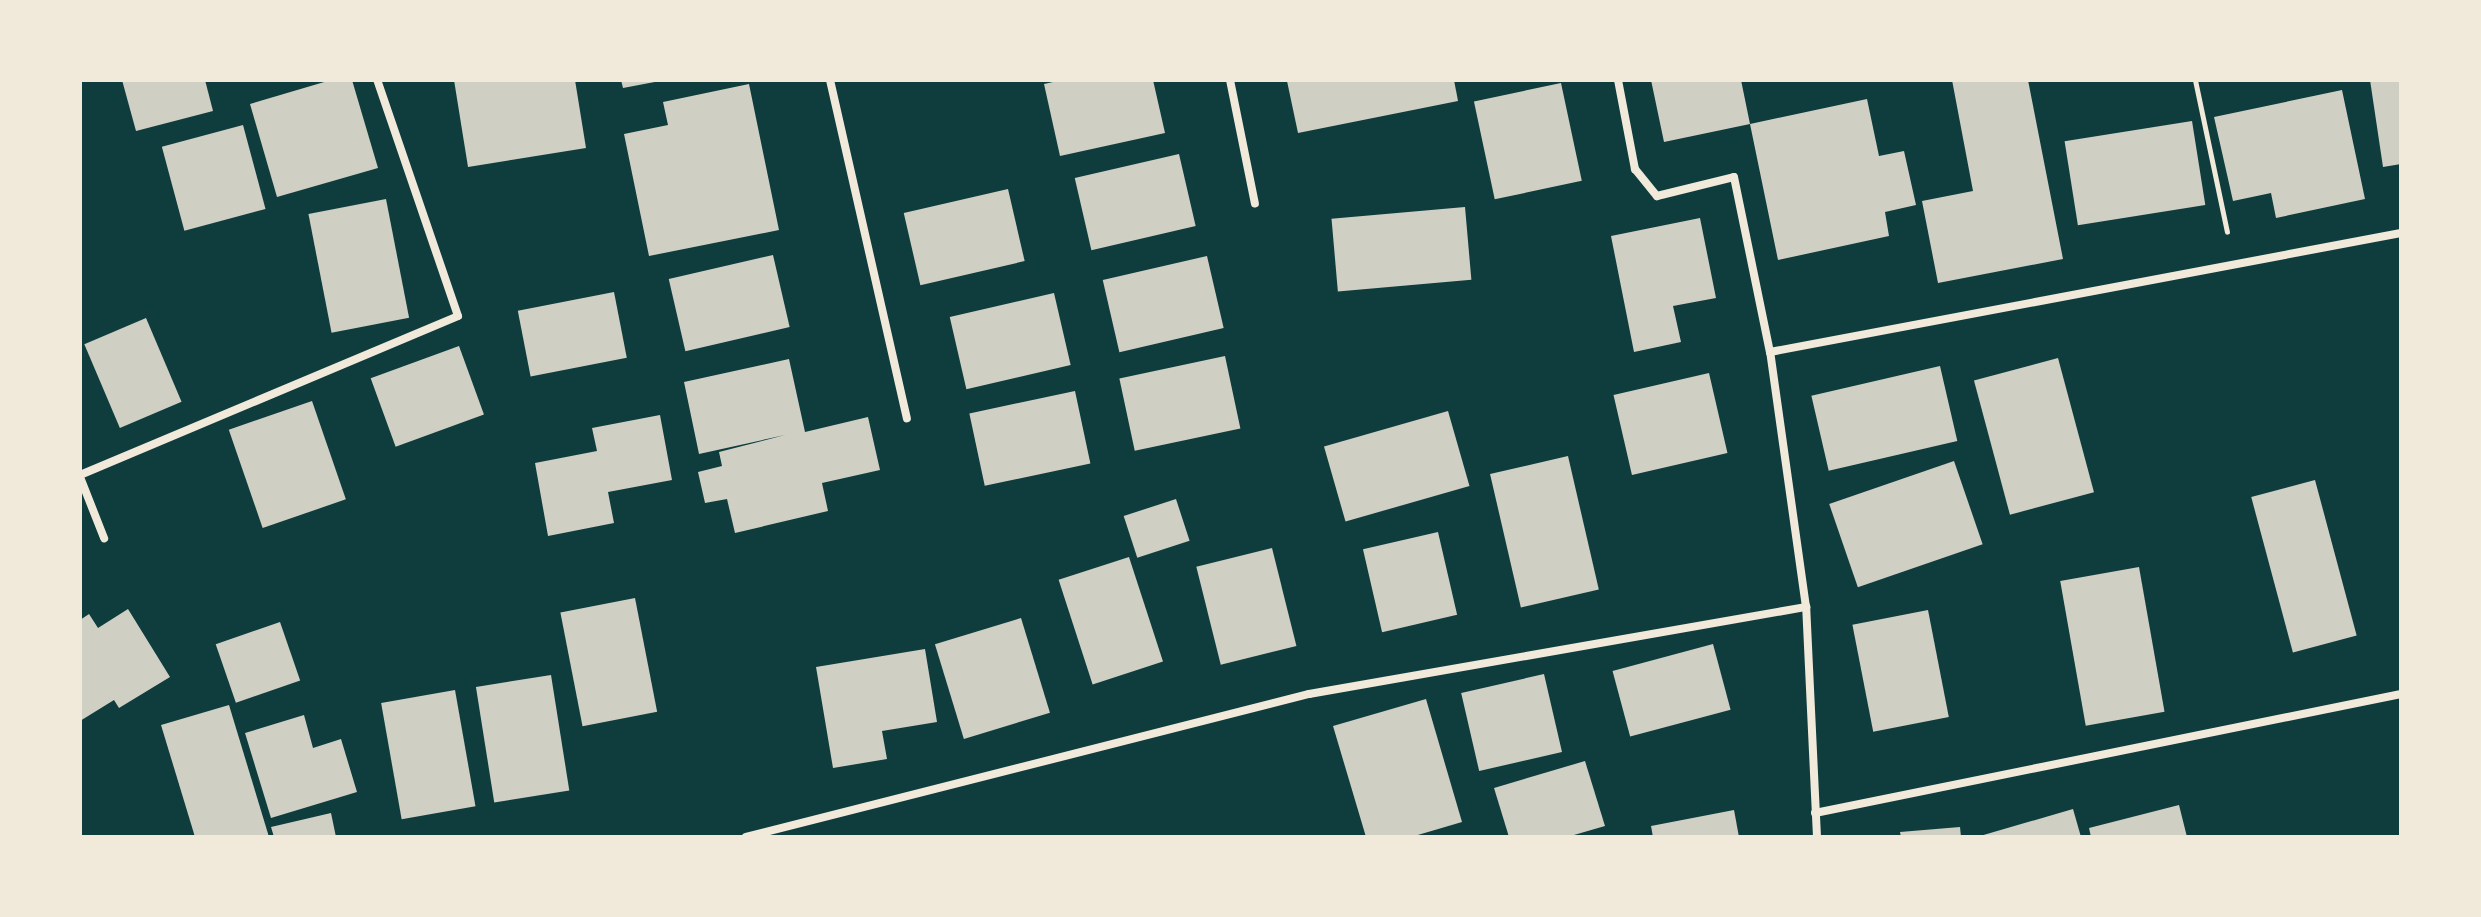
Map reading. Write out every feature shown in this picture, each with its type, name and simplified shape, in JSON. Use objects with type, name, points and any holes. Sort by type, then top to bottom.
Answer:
[{"type":"street","points":[[104,538],[80,476],[458,316],[377,80]]},
{"type":"street","points":[[830,80],[907,418]]},
{"type":"street","points":[[1230,80],[1255,204]]},
{"type":"street","points":[[1618,80],[1635,169],[1657,196],[1734,177],[1770,352],[1806,607],[1817,837]]},
{"type":"street","points":[[1770,352],[2401,233]]},
{"type":"street","points":[[746,837],[1309,694],[1806,607]]},
{"type":"street","points":[[1815,813],[2401,694]]},
{"type":"path","points":[[2195,80],[2233,265]]},
{"type":"building","points":[[122,80],[205,80],[213,111],[136,131]]},
{"type":"building","points":[[331,80],[352,80],[378,168],[277,197],[250,104]]},
{"type":"building","points":[[454,80],[575,80],[586,148],[468,167]]},
{"type":"building","points":[[621,80],[659,80],[660,81],[623,88]]},
{"type":"building","points":[[1062,80],[1153,80],[1165,133],[1060,156],[1044,84]]},
{"type":"building","points":[[1454,80],[1458,101],[1298,133],[1287,81]]},
{"type":"building","points":[[1651,80],[1741,80],[1750,124],[1664,142]]},
{"type":"building","points":[[1952,80],[2028,80],[2063,259],[1938,283],[1922,201],[1973,191]]},
{"type":"building","points":[[2370,80],[2401,80],[2401,164],[2383,167]]},
{"type":"building","points":[[1561,83],[1582,181],[1495,199],[1474,102]]},
{"type":"building","points":[[749,84],[779,230],[649,256],[624,134],[668,125],[663,102]]},
{"type":"building","points":[[2342,90],[2365,199],[2276,218],[2271,193],[2233,201],[2214,117]]},
{"type":"building","points":[[1867,99],[1879,156],[1904,151],[1916,205],[1885,212],[1889,236],[1778,260],[1750,124]]},
{"type":"building","points":[[2192,121],[2205,205],[2078,225],[2065,141]]},
{"type":"building","points":[[243,125],[266,209],[184,231],[162,147]]},
{"type":"building","points":[[1179,154],[1196,226],[1091,250],[1075,178]]},
{"type":"building","points":[[1008,189],[1025,261],[920,285],[904,213]]},
{"type":"building","points":[[386,199],[409,318],[332,333],[308,214]]},
{"type":"building","points":[[1465,207],[1471,280],[1338,291],[1332,219]]},
{"type":"building","points":[[1700,218],[1716,298],[1673,306],[1681,342],[1634,352],[1611,236]]},
{"type":"building","points":[[773,255],[790,327],[685,351],[669,279]]},
{"type":"building","points":[[1207,256],[1224,328],[1119,352],[1103,280]]},
{"type":"building","points":[[614,292],[627,358],[531,376],[518,311]]},
{"type":"building","points":[[1054,293],[1071,365],[966,389],[950,317]]},
{"type":"building","points":[[146,318],[182,402],[120,428],[84,344]]},
{"type":"building","points":[[459,346],[484,415],[396,447],[371,378]]},
{"type":"building","points":[[1225,356],[1240,428],[1135,451],[1119,378]]},
{"type":"building","points":[[2058,358],[2094,492],[2010,515],[1974,381]]},
{"type":"building","points":[[789,359],[805,432],[868,417],[880,470],[822,483],[828,511],[735,533],[727,499],[705,503],[698,472],[722,466],[719,452],[785,435],[699,454],[684,382]]},
{"type":"building","points":[[1940,366],[1957,441],[1829,471],[1811,396]]},
{"type":"building","points":[[1709,373],[1727,453],[1632,475],[1614,395]]},
{"type":"building","points":[[1075,391],[1090,463],[985,486],[969,413]]},
{"type":"building","points":[[312,401],[346,499],[263,528],[229,430]]},
{"type":"building","points":[[1448,411],[1469,486],[1345,522],[1324,447]]},
{"type":"building","points":[[660,415],[672,480],[608,492],[614,523],[548,536],[535,463],[597,451],[592,428]]},
{"type":"building","points":[[1568,456],[1599,589],[1521,607],[1490,474]]},
{"type":"building","points":[[1954,461],[1983,544],[1858,587],[1829,504]]},
{"type":"building","points":[[2315,480],[2357,636],[2293,653],[2251,497]]},
{"type":"building","points":[[1176,499],[1190,541],[1137,558],[1124,516]]},
{"type":"building","points":[[1438,532],[1457,615],[1382,632],[1363,549]]},
{"type":"building","points":[[1272,548],[1296,646],[1221,665],[1196,567]]},
{"type":"building","points":[[1129,557],[1163,662],[1093,684],[1059,580]]},
{"type":"building","points":[[2139,567],[2165,712],[2086,726],[2060,581]]},
{"type":"building","points":[[635,598],[657,712],[583,726],[560,613]]},
{"type":"building","points":[[128,609],[170,677],[119,708],[114,700],[80,721],[80,620],[89,614],[98,628]]},
{"type":"building","points":[[1928,610],[1949,717],[1873,732],[1852,625]]},
{"type":"building","points":[[1021,618],[1050,713],[964,739],[935,644]]},
{"type":"building","points":[[280,622],[300,681],[236,703],[216,644]]},
{"type":"building","points":[[1713,644],[1731,710],[1630,737],[1613,671]]},
{"type":"building","points":[[925,649],[937,722],[882,731],[887,759],[833,768],[816,667]]},
{"type":"building","points":[[1544,674],[1562,752],[1479,771],[1461,693]]},
{"type":"building","points":[[551,675],[569,791],[494,802],[476,687]]},
{"type":"building","points":[[455,690],[475,806],[402,819],[381,703]]},
{"type":"building","points":[[1426,699],[1462,822],[1411,837],[1366,837],[1333,726]]},
{"type":"building","points":[[229,705],[269,837],[195,837],[161,725]]},
{"type":"building","points":[[304,715],[313,748],[341,739],[357,792],[271,818],[245,733]]},
{"type":"building","points":[[1585,761],[1605,826],[1567,837],[1509,837],[1494,788]]},
{"type":"building","points":[[2179,805],[2187,837],[2091,837],[2089,828]]},
{"type":"building","points":[[2073,809],[2081,837],[1980,837],[1980,836]]},
{"type":"building","points":[[1734,810],[1739,837],[1653,837],[1651,826]]},
{"type":"building","points":[[331,813],[336,837],[274,837],[271,827]]},
{"type":"building","points":[[1960,827],[1961,837],[1901,837],[1900,832]]}]
